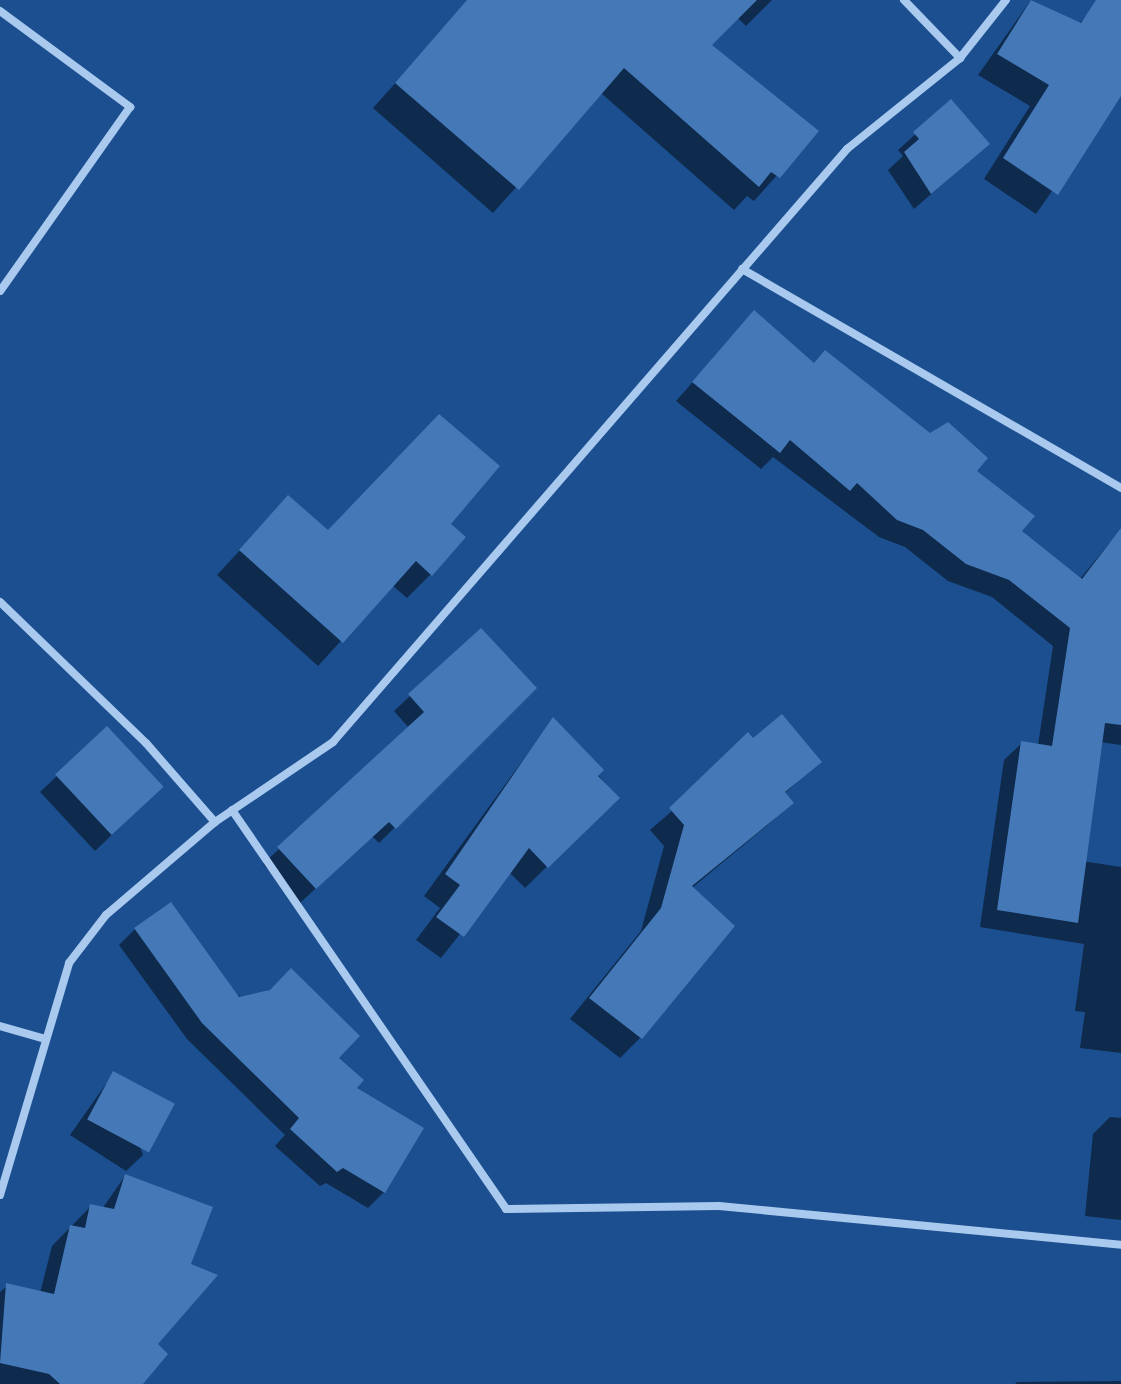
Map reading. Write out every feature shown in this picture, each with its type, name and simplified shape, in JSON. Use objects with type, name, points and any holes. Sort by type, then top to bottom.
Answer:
[{"type":"street","points":[[904,0],[960,58]]},
{"type":"street","points":[[0,1195],[42,1038],[69,963],[106,915],[215,822],[333,742],[847,149],[960,58],[1006,0]]},
{"type":"street","points":[[0,11],[130,107],[0,291]]},
{"type":"street","points":[[742,269],[1121,488]]},
{"type":"street","points":[[0,602],[146,743],[215,822]]},
{"type":"street","points":[[232,810],[506,1209],[719,1206],[1121,1245]]},
{"type":"street","points":[[0,1026],[42,1038]]},
{"type":"building","points":[[467,0],[757,0],[712,45],[819,131],[780,178],[771,172],[759,187],[624,68],[519,190],[395,83]]},
{"type":"building","points":[[1031,0],[1081,23],[1096,0],[1121,0],[1121,96],[1058,195],[1003,158],[1049,85],[997,54]]},
{"type":"building","points":[[951,99],[990,144],[931,194],[904,152],[919,139],[913,132]]},
{"type":"building","points":[[754,310],[814,363],[825,350],[930,433],[948,422],[988,458],[977,471],[1035,516],[1022,531],[1082,579],[1121,528],[1121,725],[1105,723],[1078,923],[997,910],[1021,741],[1052,746],[1070,628],[1009,580],[966,564],[923,530],[897,520],[857,483],[850,491],[790,440],[780,453],[692,382]]},
{"type":"building","points":[[439,414],[500,466],[451,524],[466,537],[432,576],[416,561],[343,643],[239,550],[288,495],[328,530]]},
{"type":"building","points":[[481,628],[537,688],[396,829],[389,822],[316,889],[277,847],[424,712],[408,694]]},
{"type":"building","points":[[782,714],[822,762],[785,792],[794,803],[692,886],[735,926],[642,1039],[589,998],[661,908],[684,825],[669,808],[748,732],[753,738]]},
{"type":"building","points":[[553,717],[604,770],[598,776],[620,798],[548,868],[529,848],[464,937],[436,917],[460,885],[445,874]]},
{"type":"building","points":[[107,726],[164,787],[112,835],[55,774]]},
{"type":"building","points":[[171,902],[239,997],[270,990],[291,968],[360,1036],[339,1058],[364,1080],[357,1088],[424,1128],[385,1193],[343,1168],[337,1172],[290,1129],[299,1118],[202,1023],[134,928]]},
{"type":"building","points":[[113,1071],[175,1104],[149,1152],[87,1120]]},
{"type":"building","points":[[125,1174],[213,1207],[191,1264],[218,1275],[158,1344],[168,1354],[143,1384],[60,1384],[49,1374],[0,1363],[6,1283],[54,1294],[70,1225],[85,1228],[90,1204],[114,1209]]}]
